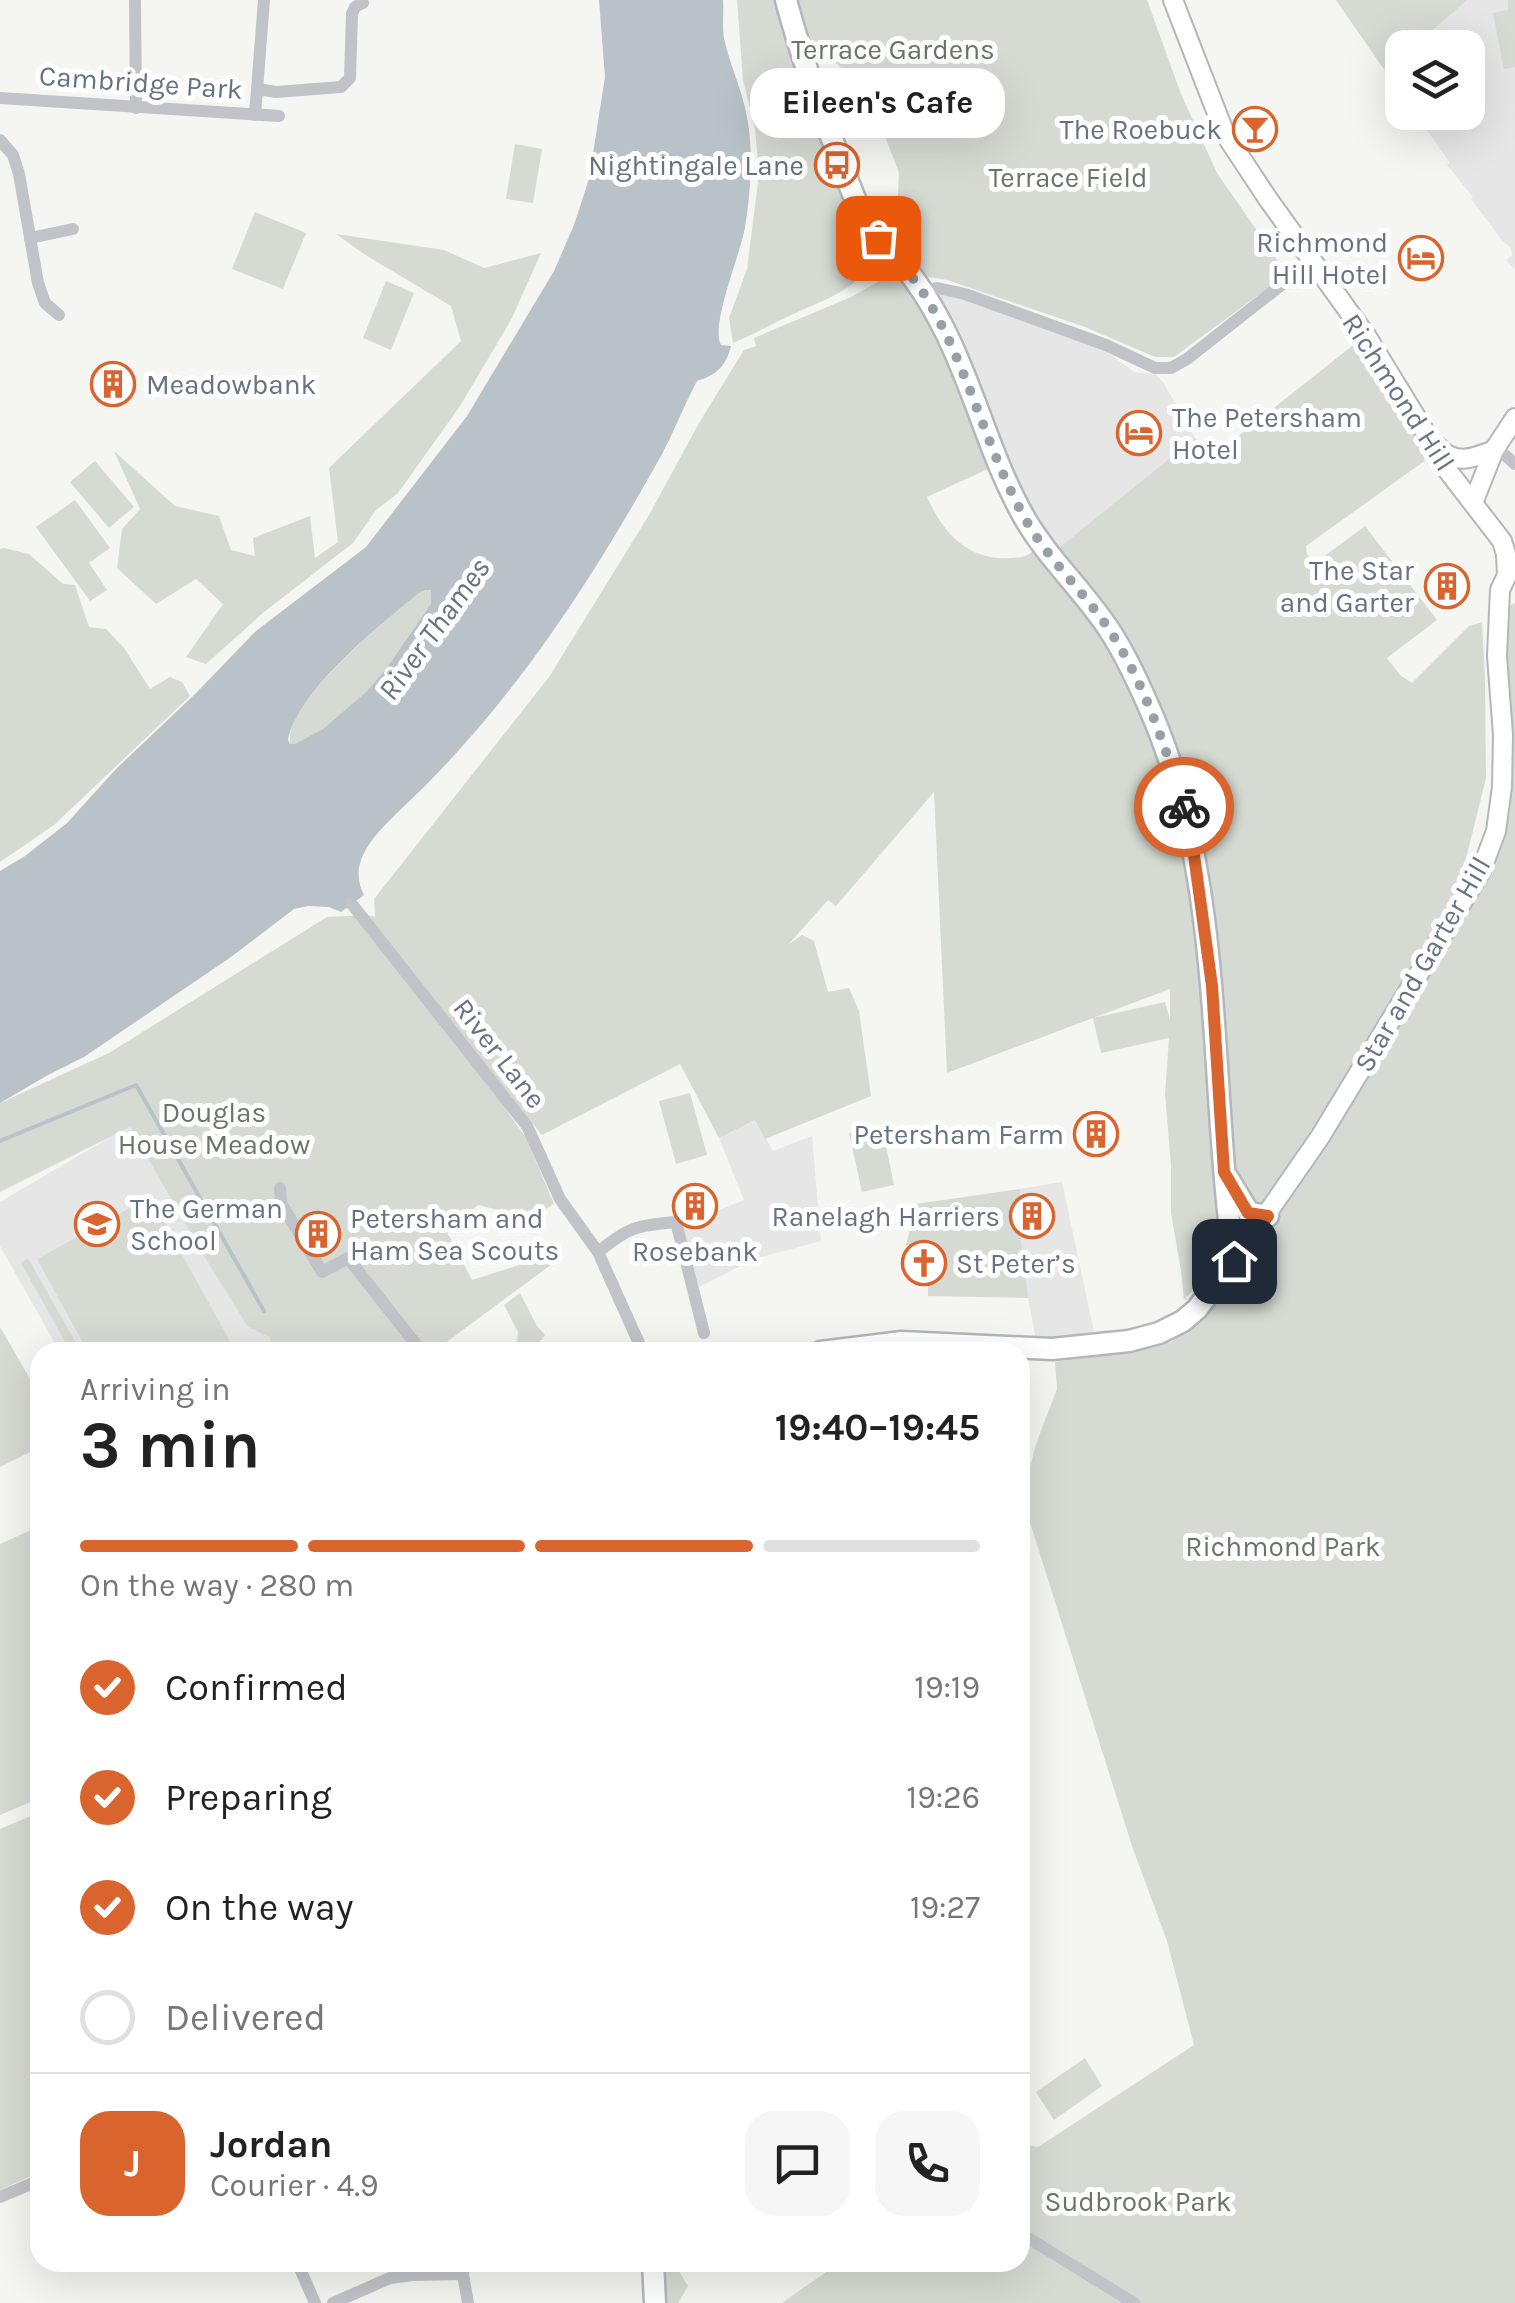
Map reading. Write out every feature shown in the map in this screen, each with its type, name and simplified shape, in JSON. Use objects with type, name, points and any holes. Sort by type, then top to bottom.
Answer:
[{"type":"main road","points":[[786,0],[823,116],[864,218],[923,292],[956,354],[1023,515],[1043,548],[1110,631],[1149,706],[1184,808],[1212,986],[1234,1261],[1197,1309],[1159,1333],[1076,1348],[1030,1350]]},
{"type":"main road","name":"Richmond Hill","points":[[1173,0],[1225,134],[1367,337],[1438,458],[1502,541],[1512,580]]},
{"type":"main road","points":[[1474,502],[1495,449],[1515,418]]},
{"type":"main road","points":[[1427,434],[1444,454],[1459,460],[1495,449]]},
{"type":"main road","name":"Star and Garter Hill","points":[[1234,1261],[1320,1137],[1481,871],[1496,831],[1502,786],[1503,735],[1496,656],[1498,610],[1500,590],[1512,580]]},
{"type":"main road","points":[[1224,1172],[1248,1213],[1268,1216]]},
{"type":"main road","points":[[653,2272],[655,2303]]},
{"type":"street","points":[[135,0],[136,108]]},
{"type":"street","points":[[255,115],[264,0]]},
{"type":"street","points":[[258,89],[276,92],[340,88],[350,78],[352,14],[363,2]]},
{"type":"street","name":"Cambridge Park","points":[[0,98],[279,116]]},
{"type":"street","points":[[0,140],[12,155],[19,174],[38,283],[46,304],[58,316]]},
{"type":"street","points":[[30,238],[73,229]]},
{"type":"street","points":[[923,292],[937,288],[965,294],[1106,345],[1155,368],[1171,368],[1187,360],[1299,271],[1314,264]]},
{"type":"street","points":[[1495,449],[1515,464]]},
{"type":"street","name":"River Lane","points":[[352,902],[527,1126],[560,1199],[598,1252],[638,1342]]},
{"type":"street","points":[[280,1188],[281,1202],[322,1272],[348,1258],[414,1342]]},
{"type":"street","points":[[598,1252],[635,1226],[676,1222],[704,1332]]},
{"type":"street","points":[[0,2198],[30,2184]]},
{"type":"street","points":[[1030,2239],[1134,2303]]},
{"type":"street","points":[[302,2272],[315,2303]]},
{"type":"street","points":[[334,2303],[390,2278],[434,2272]]},
{"type":"street","points":[[464,2272],[468,2303]]},
{"type":"shaded area","points":[[1336,0],[1515,0],[1515,269],[1506,260],[1512,255],[1511,248],[1471,199],[1427,130],[1485,130],[1485,30],[1385,30],[1385,71]]},
{"type":"shaded area","points":[[947,292],[1104,350],[1134,372],[1155,374],[1195,438],[1056,550],[1015,485],[938,296]]},
{"type":"shaded area","points":[[755,1120],[773,1151],[812,1136],[821,1241],[754,1259],[699,1287],[682,1225],[744,1200],[719,1138]]},
{"type":"shaded area","name":"The German School","points":[[129,1126],[258,1328],[316,1342],[54,1342],[0,1246],[0,1202]]},
{"type":"shaded area","points":[[1062,1182],[1094,1332],[1036,1340],[1026,1287],[1020,1189]]},
{"type":"green space","points":[[737,0],[778,0],[789,42],[871,265],[854,283],[834,295],[733,343],[729,318],[747,269],[759,174],[755,129],[743,80]]},
{"type":"green space","name":"Terrace Field","points":[[793,0],[1147,0],[1181,94],[1217,173],[1287,274],[1174,357],[1155,357],[1085,327],[947,280],[922,276],[880,223],[897,215],[899,173],[878,118],[903,105],[902,101],[875,115],[852,77],[831,59],[813,64]]},
{"type":"green space","points":[[1336,0],[1467,0],[1433,30],[1385,30],[1385,71]]},
{"type":"green space","points":[[1508,0],[1515,0],[1515,67],[1504,69],[1493,13],[1508,10]]},
{"type":"green space","points":[[515,144],[542,149],[533,203],[506,199]]},
{"type":"green space","points":[[255,212],[306,233],[283,289],[232,269]]},
{"type":"green space","points":[[336,234],[444,250],[484,268],[541,253],[511,320],[460,406],[398,493],[376,510],[353,543],[264,612],[206,664],[186,657],[223,604],[196,579],[156,604],[117,568],[122,529],[140,509],[114,451],[175,506],[219,516],[231,550],[255,556],[253,538],[310,516],[315,558],[338,542],[329,468],[461,341],[451,306]]},
{"type":"green space","name":"Douglas House Meadow","points":[[897,271],[925,318],[971,417],[990,468],[927,497],[949,533],[970,550],[996,558],[1023,557],[1033,551],[1069,596],[1087,583],[1056,550],[1195,438],[1213,456],[1357,342],[1430,457],[1306,546],[1315,563],[1365,526],[1437,620],[1387,658],[1412,683],[1469,626],[1482,622],[1486,778],[1458,891],[1258,1217],[1184,1300],[1171,1213],[1165,1094],[1169,1038],[1101,1053],[1093,1018],[947,1073],[934,792],[836,906],[828,900],[788,945],[802,935],[814,941],[828,992],[849,988],[859,1011],[871,1096],[765,1139],[755,1120],[719,1138],[680,1064],[542,1135],[395,951],[526,1138],[554,1204],[510,1227],[498,1210],[478,1205],[447,1232],[472,1280],[532,1261],[556,1261],[447,1342],[271,1342],[269,1337],[248,1327],[130,1127],[0,1192],[0,1103],[109,1053],[327,917],[375,917],[374,899],[549,677],[744,350],[756,346],[754,338],[851,297]],"holes":[[[1170,989],[1170,1020],[1165,1002],[1093,1018]]]},
{"type":"green space","points":[[386,281],[414,293],[391,350],[363,338]]},
{"type":"green space","points":[[95,461],[134,507],[109,528],[70,482]]},
{"type":"green space","points":[[75,500],[110,548],[89,563],[107,590],[90,601],[36,527]]},
{"type":"green space","points":[[0,549],[29,554],[63,584],[75,585],[89,627],[106,629],[124,648],[150,689],[170,677],[182,682],[190,696],[54,825],[0,862]]},
{"type":"green space","points":[[431,590],[432,604],[367,691],[323,729],[290,744],[292,727],[319,685],[362,641]]},
{"type":"green space","name":"Richmond Park","points":[[1515,603],[1515,2303],[782,2303],[826,2272],[1030,2272],[1030,2146],[1038,2147],[1194,2045],[1167,1941],[1132,1846],[1030,1522],[1030,1467],[1057,1389],[1055,1362],[1171,1342],[1217,1299],[1228,1303],[1226,1287],[1288,1202],[1502,830],[1506,608]]},
{"type":"green space","points":[[690,1093],[707,1155],[676,1164],[659,1101]]},
{"type":"green space","points":[[882,1126],[894,1185],[862,1192],[849,1133]]},
{"type":"green space","points":[[1020,1189],[1025,1230],[1020,1231],[1028,1298],[928,1296],[928,1272],[938,1272],[938,1258],[928,1258],[928,1245],[906,1245],[916,1204]]},
{"type":"green space","points":[[150,1197],[230,1342],[83,1342],[37,1259]]},
{"type":"green space","points":[[28,1258],[75,1342],[65,1342],[21,1263]]},
{"type":"green space","points":[[520,1293],[545,1335],[540,1342],[517,1342],[518,1332],[504,1305]]},
{"type":"green space","points":[[0,1327],[30,1379],[30,1452],[0,1467]]},
{"type":"green space","points":[[30,1530],[30,1802],[0,1815],[0,1544]]},
{"type":"green space","points":[[30,1816],[30,2176],[0,2190],[0,1829]]},
{"type":"green space","points":[[1085,2058],[1102,2086],[1054,2120],[1036,2092]]},
{"type":"green space","points":[[664,2272],[679,2272],[688,2286],[678,2303],[663,2303]]},
{"type":"water","name":"River Thames","points":[[599,0],[723,0],[724,38],[746,112],[751,154],[745,227],[720,322],[721,345],[731,346],[726,359],[715,373],[697,381],[634,504],[544,644],[476,731],[366,848],[359,871],[364,895],[341,912],[329,907],[294,909],[84,1057],[0,1103],[0,871],[67,823],[256,631],[366,547],[467,416],[554,271],[574,225],[589,179],[605,77]],"holes":[[[431,590],[431,604],[367,691],[323,729],[290,744],[295,721],[324,680],[383,622],[419,593]]]},
{"type":"waterway","points":[[0,1141],[136,1085],[264,1311]]},
{"type":"way so far","points":[[878,238],[923,292],[945,332],[1023,515],[1043,548],[1110,631],[1129,664],[1149,706],[1184,807]]},
{"type":"place","name":"The Roebuck","points":[[1255,129]]},
{"type":"place","name":"Nightingale Lane","points":[[837,165]]},
{"type":"place","name":"Eileen's Cafe","points":[[878,238]]},
{"type":"place","name":"Richmond Hill Hotel","points":[[1421,258]]},
{"type":"place","name":"Meadowbank","points":[[113,384]]},
{"type":"place","name":"The Petersham Hotel","points":[[1139,433]]},
{"type":"place","name":"The Star and Garter","points":[[1447,586]]},
{"type":"place","name":"Petersham Farm","points":[[1096,1134]]},
{"type":"place","name":"Rosebank","points":[[695,1206]]},
{"type":"place","name":"Ranelagh Harriers","points":[[1032,1216]]},
{"type":"place","name":"The German School","points":[[97,1224]]},
{"type":"place","name":"Petersham and Ham Sea Scouts","points":[[318,1234]]},
{"type":"place","name":"St Peter’s","points":[[924,1263]]},
{"type":"route","points":[[1184,807],[1212,986],[1224,1172],[1248,1213],[1268,1216],[1234,1261]]},
{"type":"park label","name":"Terrace Gardens","points":[[893,49]]},
{"type":"park label","name":"Sudbrook Park","points":[[1138,2201]]}]
